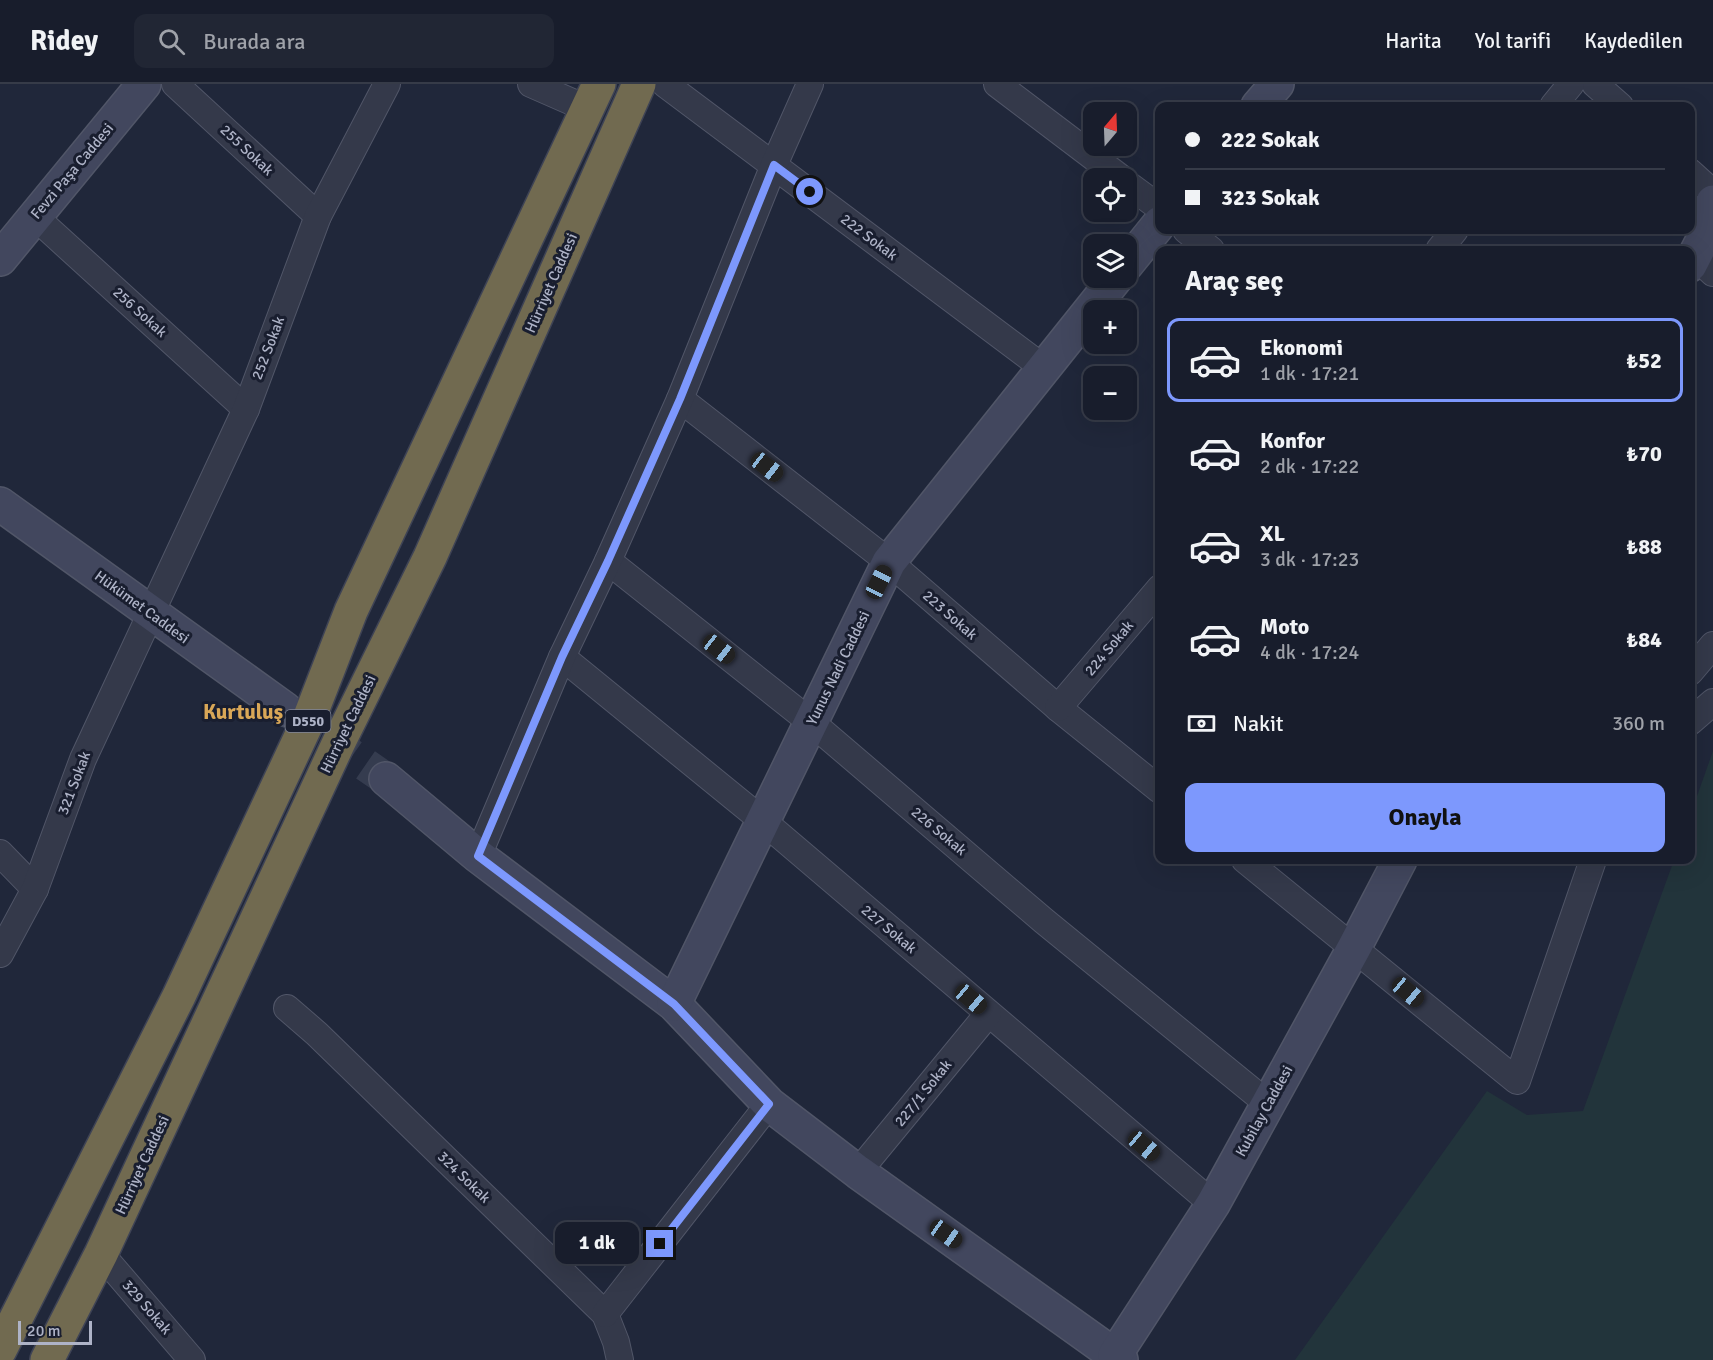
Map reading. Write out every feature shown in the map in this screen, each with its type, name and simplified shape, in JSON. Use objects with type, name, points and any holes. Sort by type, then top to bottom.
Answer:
[{"type":"highway","name":"Hürriyet Caddesi","points":[[47,1360],[101,1254],[339,742],[430,556],[639,84]]},
{"type":"highway","name":"D550","points":[[1,1345],[189,974],[309,719],[356,600],[593,96]]},
{"type":"highway","points":[[58,1360],[76,1302]]},
{"type":"street","name":"Fevzi Paşa Caddesi","points":[[0,223],[121,84]]},
{"type":"street","name":"Fevzi Paşa Caddesi","points":[[0,259],[144,84]]},
{"type":"street","name":"255 Sokak","points":[[175,84],[318,216]]},
{"type":"street","name":"252 Sokak","points":[[151,614],[246,408],[318,216],[387,84]]},
{"type":"street","points":[[531,84],[593,96]]},
{"type":"street","name":"222 Sokak","points":[[665,84],[1045,369]]},
{"type":"street","points":[[478,856],[562,657],[608,561],[680,399],[774,165],[810,84]]},
{"type":"street","points":[[997,84],[1108,168]]},
{"type":"street","points":[[1261,102],[1277,84]]},
{"type":"street","points":[[1556,102],[1571,84]]},
{"type":"street","points":[[1595,84],[1615,102]]},
{"type":"street","points":[[1695,177],[1713,193]]},
{"type":"street","points":[[1137,191],[1155,204]]},
{"type":"street","points":[[1699,265],[1710,226],[1713,201]]},
{"type":"street","name":"256 Sokak","points":[[34,216],[246,408]]},
{"type":"street","points":[[1137,251],[1155,229]]},
{"type":"street","points":[[1191,234],[1205,246]]},
{"type":"street","points":[[1442,246],[1452,234]]},
{"type":"street","name":"Yunus Nadi Caddesi","points":[[674,1004],[889,562],[1108,288]]},
{"type":"street","name":"223 Sokak","points":[[680,399],[889,562],[1058,708],[1155,786]]},
{"type":"street","name":"Hükümet Caddesi","points":[[0,504],[285,709]]},
{"type":"street","name":"226 Sokak","points":[[608,561],[812,723],[1044,921],[1267,1103]]},
{"type":"street","name":"224 Sokak","points":[[1058,708],[1155,594]]},
{"type":"street","name":"321 Sokak","points":[[0,954],[35,889],[82,759],[151,614]]},
{"type":"street","points":[[1695,666],[1713,645]]},
{"type":"street","name":"227 Sokak","points":[[562,657],[763,821],[1213,1204]]},
{"type":"street","points":[[1695,718],[1713,702]]},
{"type":"street","points":[[386,779],[478,856],[674,1004],[769,1104],[858,1172],[1118,1358]]},
{"type":"street","points":[[0,853],[35,889]]},
{"type":"street","points":[[1250,864],[1517,1081],[1592,864]]},
{"type":"street","name":"Kubilay Caddesi","points":[[1118,1358],[1213,1204],[1398,864]]},
{"type":"street","name":"324 Sokak","points":[[287,1008],[317,1034],[605,1314],[620,1360]]},
{"type":"street","name":"227/1 Sokak","points":[[858,1172],[988,1014]]},
{"type":"street","points":[[605,1314],[769,1104]]},
{"type":"street","name":"329 Sokak","points":[[101,1254],[192,1360]]},
{"type":"shaded area","points":[[1713,751],[1713,1360],[1295,1360],[1487,1091],[1527,1115],[1583,1111],[1673,864],[1695,864],[1695,802]]},
{"type":"tunnel","points":[[285,709],[386,779]]},
{"type":"district","name":"Kurtuluş","points":[[243,712]]},
{"type":"route","points":[[660,1244],[769,1104],[674,1004],[478,856],[562,657],[608,561],[680,399],[774,165],[810,192]]}]
